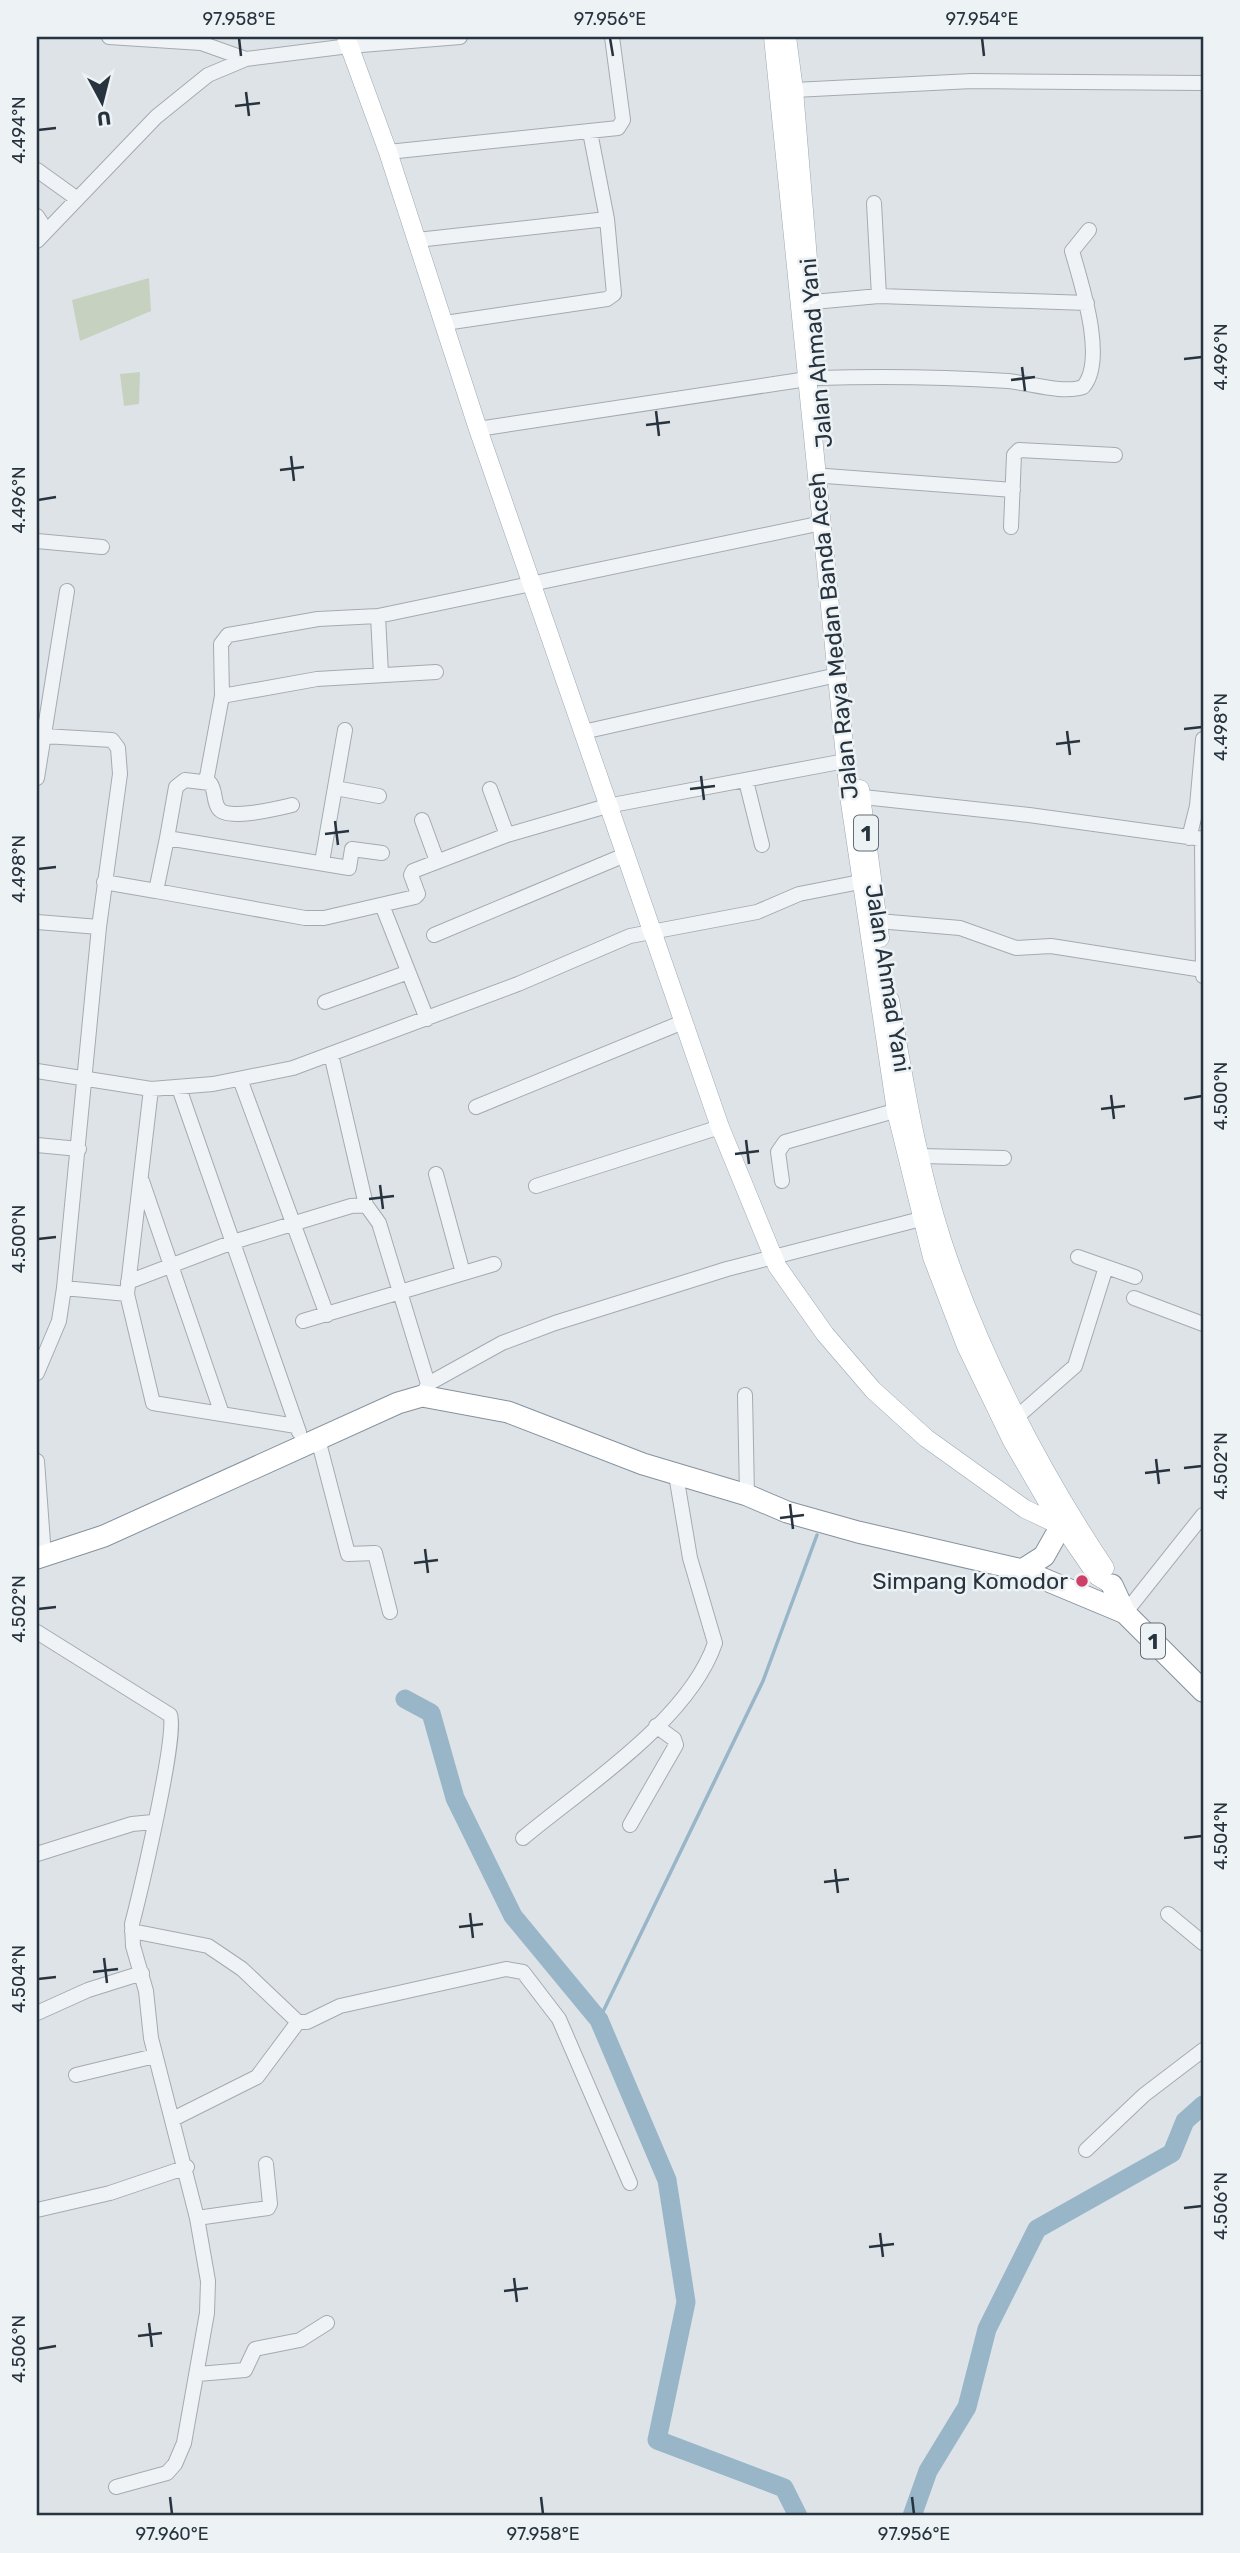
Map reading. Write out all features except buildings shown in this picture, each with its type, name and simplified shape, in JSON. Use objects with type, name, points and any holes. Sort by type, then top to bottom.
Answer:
[{"type":"highway","points":[[40,1557],[104,1536],[425,1390],[508,1412],[676,1475],[747,1496],[787,1512],[858,1532],[1022,1570],[1125,1613]]},
{"type":"highway","points":[[1022,1570],[1044,1556],[1061,1525]]},
{"type":"highway","name":"Jalan Raya Medan Banda Aceh","points":[[1112,1586],[1125,1613],[1203,1691]]},
{"type":"main road","name":"1","points":[[773,37],[806,302]]},
{"type":"main road","name":"Jalan Ahmad Yani","points":[[786,37],[794,90],[806,302],[813,378],[827,476],[855,796],[878,921],[903,1108],[921,1156],[942,1241],[982,1341],[1017,1417],[1112,1586]]},
{"type":"main road","points":[[347,41],[388,152],[478,429],[607,806],[720,1127],[773,1258],[825,1334],[873,1390],[926,1438],[981,1478],[1033,1514],[1061,1525]]},
{"type":"main road","name":"Jalan Raya Medan Banda Aceh","points":[[813,378],[822,523],[845,761],[855,796],[860,882],[921,1219],[949,1303],[1012,1441],[1061,1525],[1097,1576],[1112,1586]]},
{"type":"street","points":[[109,37],[201,43],[246,59]]},
{"type":"street","points":[[41,235],[166,109],[208,75],[246,59],[347,41],[460,37]]},
{"type":"street","points":[[388,152],[618,128],[623,120],[612,37]]},
{"type":"street","points":[[794,90],[972,81],[1203,84]]},
{"type":"street","points":[[445,323],[611,296],[615,290],[607,219],[590,132]]},
{"type":"street","points":[[37,170],[76,198]]},
{"type":"street","points":[[874,203],[879,296]]},
{"type":"street","points":[[37,216],[41,235]]},
{"type":"street","points":[[417,240],[607,219]]},
{"type":"street","points":[[478,429],[813,378],[924,377],[1077,389],[1087,383],[1092,362],[1087,303],[1072,251],[1089,230]]},
{"type":"street","points":[[806,302],[879,296],[1087,303]]},
{"type":"street","points":[[1011,527],[1014,455],[1018,450],[1115,455]]},
{"type":"street","points":[[827,476],[1013,490]]},
{"type":"street","points":[[206,782],[222,696],[221,644],[228,635],[318,619],[378,616],[822,523]]},
{"type":"street","points":[[37,541],[102,547]]},
{"type":"street","points":[[37,778],[67,592]]},
{"type":"street","points":[[378,616],[381,674]]},
{"type":"street","points":[[222,696],[317,679],[436,672]]},
{"type":"street","points":[[583,733],[837,675]]},
{"type":"street","points":[[322,862],[345,730]]},
{"type":"street","points":[[37,1373],[59,1321],[64,1288],[99,927],[120,774],[118,748],[112,740],[44,736]]},
{"type":"street","points":[[1203,739],[1196,806],[1203,976]]},
{"type":"street","points":[[104,882],[305,918],[324,918],[417,895],[411,872],[507,835],[607,806],[845,761]]},
{"type":"street","points":[[156,891],[177,784],[186,780],[206,782],[213,786],[218,808],[223,812],[244,814],[292,805]]},
{"type":"street","points":[[746,781],[762,845]]},
{"type":"street","points":[[335,788],[379,796]]},
{"type":"street","points":[[489,789],[507,835]]},
{"type":"street","points":[[855,796],[1029,815],[1198,838]]},
{"type":"street","points":[[422,820],[437,861]]},
{"type":"street","points":[[167,838],[349,868],[352,849],[382,853]]},
{"type":"street","points":[[434,935],[625,855]]},
{"type":"street","points":[[37,1071],[151,1088],[179,1088],[293,1068],[427,1019],[623,939],[757,912],[799,894],[860,882]]},
{"type":"street","points":[[382,905],[406,973],[427,1019]]},
{"type":"street","points":[[878,921],[960,928],[1016,948],[1051,946],[1203,970]]},
{"type":"street","points":[[37,922],[99,927]]},
{"type":"street","points":[[325,1002],[406,973]]},
{"type":"street","points":[[476,1107],[683,1022]]},
{"type":"street","points":[[331,1054],[366,1205],[379,1223],[425,1390],[502,1343],[555,1323],[727,1269],[921,1219]]},
{"type":"street","points":[[240,1079],[327,1315]]},
{"type":"street","points":[[151,1088],[128,1288],[153,1403],[296,1426]]},
{"type":"street","points":[[179,1088],[296,1426],[312,1442],[348,1554],[375,1553],[390,1612]]},
{"type":"street","points":[[782,1181],[778,1152],[785,1142],[903,1108]]},
{"type":"street","points":[[536,1186],[720,1127]]},
{"type":"street","points":[[37,1144],[79,1149]]},
{"type":"street","points":[[921,1156],[1004,1158]]},
{"type":"street","points":[[140,1174],[222,1414]]},
{"type":"street","points":[[436,1174],[463,1273]]},
{"type":"street","points":[[64,1288],[128,1288],[171,1263],[293,1223],[351,1206],[366,1205]]},
{"type":"street","points":[[1078,1257],[1135,1277]]},
{"type":"street","points":[[303,1321],[494,1264]]},
{"type":"street","points":[[1017,1417],[1075,1366],[1106,1267]]},
{"type":"street","points":[[1134,1298],[1203,1324]]},
{"type":"street","points":[[745,1395],[747,1496]]},
{"type":"street","points":[[37,1461],[40,1557]]},
{"type":"street","points":[[523,1838],[678,1706],[700,1676],[715,1643],[690,1558],[676,1475]]},
{"type":"street","points":[[1125,1613],[1203,1515]]},
{"type":"street","points":[[37,1632],[170,1715],[173,1720],[170,1752],[132,1931],[133,1946],[142,1973],[155,2056],[187,2167],[208,2281],[207,2313],[184,2443],[175,2464],[167,2473],[116,2487]]},
{"type":"street","points":[[629,1825],[676,1745],[674,1738],[656,1726]]},
{"type":"street","points":[[37,1854],[132,1824],[153,1822]]},
{"type":"street","points":[[1168,1914],[1203,1943]]},
{"type":"street","points":[[132,1931],[208,1946],[242,1969],[298,2022],[307,2022],[335,2007],[506,1969],[523,1972],[559,2019],[630,2183]]},
{"type":"street","points":[[37,2013],[88,1990],[142,1973]]},
{"type":"street","points":[[173,2119],[257,2077],[298,2022]]},
{"type":"street","points":[[1086,2150],[1144,2095],[1203,2050]]},
{"type":"street","points":[[76,2075],[155,2056]]},
{"type":"street","points":[[197,2218],[268,2208],[266,2164]]},
{"type":"street","points":[[37,2210],[110,2193],[187,2167]]},
{"type":"street","points":[[198,2374],[245,2370],[255,2348],[300,2340],[327,2323]]},
{"type":"green space","points":[[149,278],[151,311],[80,341],[72,300]]},
{"type":"green space","points":[[140,372],[139,404],[124,406],[120,374]]},
{"type":"waterway","points":[[599,2020],[763,1681],[817,1535]]},
{"type":"waterway","points":[[405,1699],[431,1713],[455,1798],[513,1916],[599,2020],[667,2180],[686,2302],[657,2440],[784,2488],[798,2516]]},
{"type":"waterway","points":[[912,2516],[928,2471],[967,2407],[987,2329],[1037,2229],[1172,2153],[1185,2121],[1203,2105]]},
{"type":"place","name":"Simpang Komodor","points":[[1082,1581]]}]
